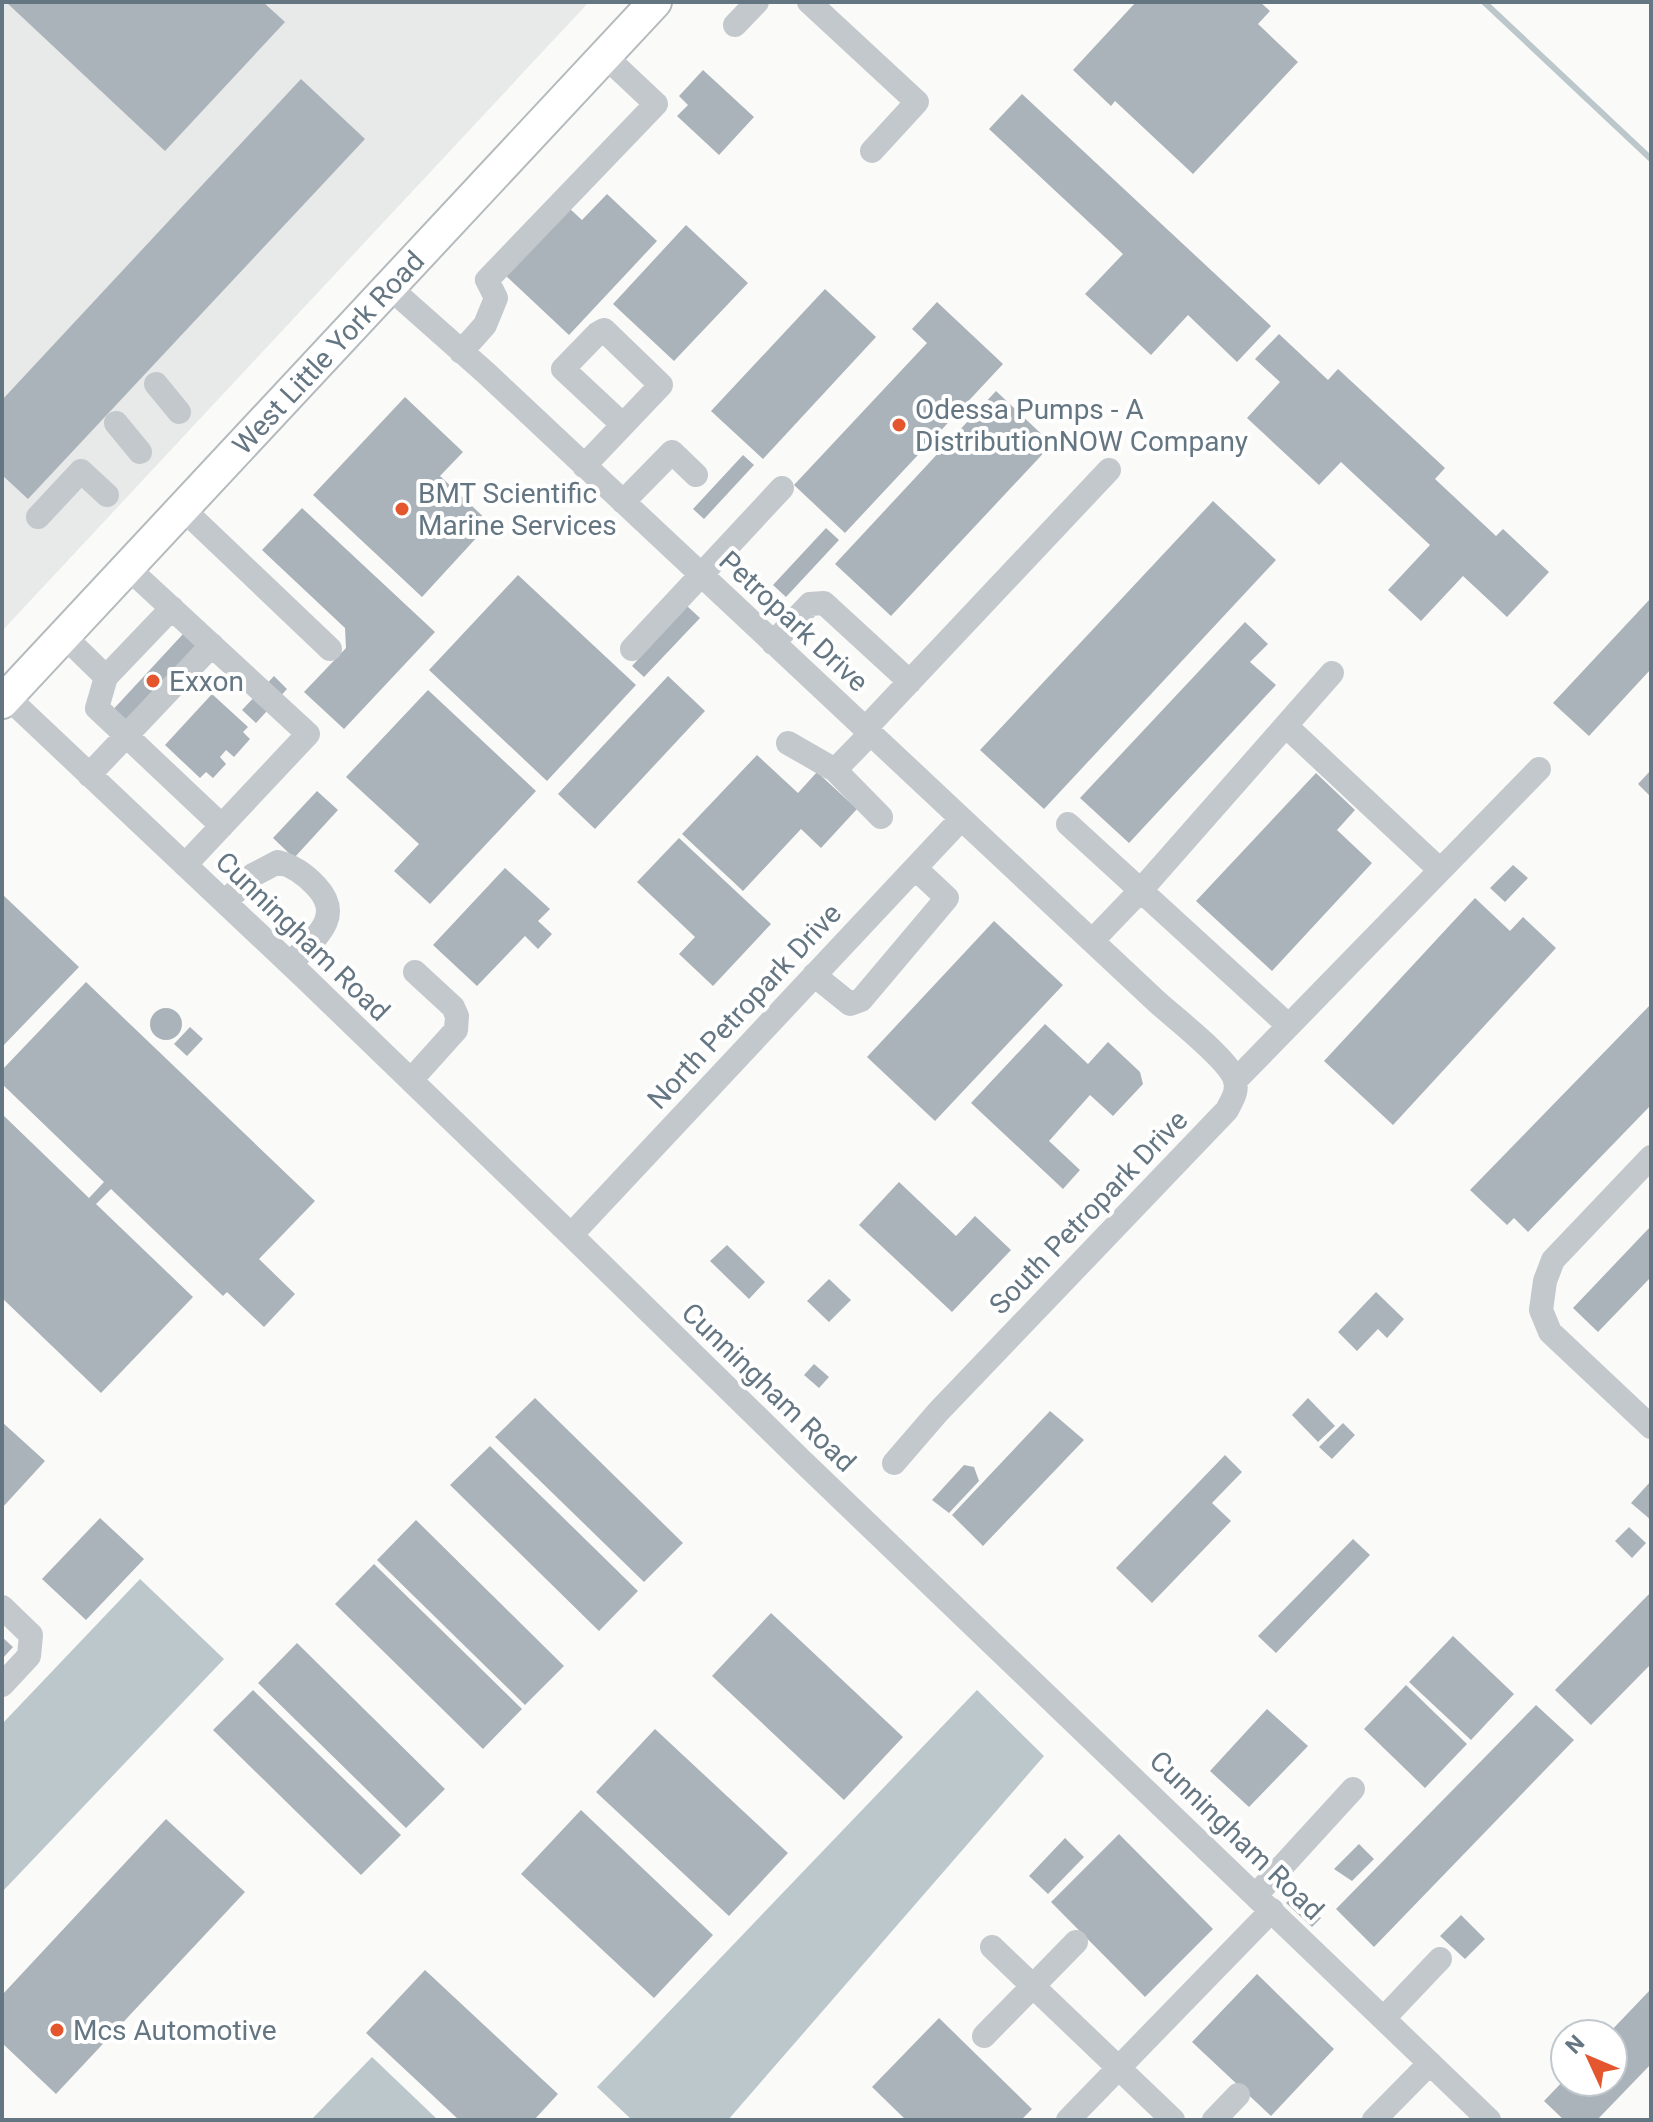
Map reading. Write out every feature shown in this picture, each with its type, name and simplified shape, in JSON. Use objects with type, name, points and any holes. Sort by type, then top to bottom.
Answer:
[{"type":"main road","name":"West Little York Road","points":[[4,697],[655,2]]},
{"type":"street","points":[[735,25],[757,2]]},
{"type":"street","points":[[809,2],[917,102],[872,151]]},
{"type":"street","points":[[461,352],[485,325],[496,298],[487,280],[656,104],[605,56]]},
{"type":"street","name":"Petropark Drive","points":[[389,287],[1227,1065],[1235,1081]]},
{"type":"street","points":[[156,384],[179,412]]},
{"type":"street","points":[[116,423],[140,452]]},
{"type":"street","points":[[584,466],[623,425]]},
{"type":"street","points":[[623,502],[672,452],[696,475]]},
{"type":"street","points":[[835,770],[910,682],[1109,470]]},
{"type":"street","points":[[38,517],[81,471],[107,495]]},
{"type":"street","points":[[632,649],[782,488]]},
{"type":"street","points":[[183,509],[330,649]]},
{"type":"street","points":[[128,568],[308,734],[185,865]]},
{"type":"street","points":[[773,643],[810,604],[824,603],[910,682]]},
{"type":"street","points":[[172,608],[106,677],[97,708],[222,826]]},
{"type":"street","points":[[64,636],[106,677]]},
{"type":"street","points":[[89,775],[212,645]]},
{"type":"street","points":[[1092,941],[1141,890],[1332,673]]},
{"type":"street","name":"Cunningham Road","points":[[4,697],[290,964],[789,1449],[1489,2120]]},
{"type":"street","points":[[1286,726],[1440,870]]},
{"type":"street","points":[[788,743],[835,770],[881,817]]},
{"type":"street","points":[[1235,1081],[1539,769]]},
{"type":"street","name":"North Petropark Drive","points":[[571,1235],[961,819]]},
{"type":"street","points":[[1068,824],[1289,1026]]},
{"type":"street","points":[[225,902],[253,875],[278,862],[291,866],[309,879],[329,904],[329,916],[317,935],[290,964]]},
{"type":"street","points":[[814,975],[850,1004],[861,1000],[947,898],[915,868]]},
{"type":"street","points":[[411,1080],[456,1030],[457,1016],[453,1007],[415,972]]},
{"type":"street","name":"South Petropark Drive","points":[[894,1463],[938,1412],[1227,1110],[1236,1094],[1235,1081]]},
{"type":"street","points":[[1651,1157],[1553,1260],[1545,1281],[1541,1310],[1550,1332],[1651,1427]]},
{"type":"street","points":[[2,1607],[31,1635],[29,1656],[2,1685]]},
{"type":"street","points":[[1068,2120],[1119,2068],[1264,1903],[1353,1789]]},
{"type":"street","points":[[984,2036],[1076,1942]]},
{"type":"street","points":[[992,1947],[1173,2120]]},
{"type":"street","points":[[1384,2018],[1440,1959]]},
{"type":"street","points":[[1374,2120],[1430,2063]]},
{"type":"street","points":[[1214,2120],[1238,2095]]},
{"type":"shaded area","points":[[2,2],[589,2],[2,631]]},
{"type":"shaded area","points":[[140,1579],[224,1659],[2,1892],[2,1724]]},
{"type":"shaded area","points":[[977,1690],[1044,1756],[728,2120],[632,2120],[597,2087]]},
{"type":"shaded area","points":[[372,2057],[438,2120],[311,2120]]},
{"type":"building","points":[[6,2],[263,2],[285,22],[165,151]]},
{"type":"building","points":[[1136,2],[1260,2],[1270,11],[1258,24],[1298,62],[1193,174],[1115,101],[1111,106],[1073,70]]},
{"type":"building","points":[[703,70],[754,117],[719,155],[677,116],[688,105],[679,96]]},
{"type":"building","points":[[301,79],[365,139],[28,499],[2,475],[2,400]]},
{"type":"building","points":[[1022,94],[1271,326],[1237,362],[1188,315],[1151,355],[1085,294],[1123,254],[989,129]]},
{"type":"building","points":[[607,194],[657,241],[569,335],[506,276],[569,208],[582,220]]},
{"type":"building","points":[[686,225],[748,283],[674,361],[613,304]]},
{"type":"building","points":[[825,289],[876,337],[763,459],[711,411]]},
{"type":"building","name":"Odessa Pumps - A DistributionNOW Company","points":[[937,302],[1003,364],[845,533],[794,485],[927,343],[912,329]]},
{"type":"building","points":[[1279,334],[1328,380],[1338,369],[1445,468],[1435,479],[1496,536],[1503,529],[1549,572],[1507,617],[1463,576],[1421,621],[1388,590],[1430,545],[1341,462],[1319,485],[1247,418],[1280,382],[1255,359]]},
{"type":"building","points":[[996,391],[1052,444],[891,616],[835,564]]},
{"type":"building","name":"BMT Scientific Marine Services","points":[[405,397],[463,452],[440,476],[490,523],[422,597],[313,495]]},
{"type":"building","points":[[743,455],[754,465],[704,519],[693,509]]},
{"type":"building","points":[[1213,501],[1276,560],[1044,809],[980,750]]},
{"type":"building","points":[[302,508],[435,632],[344,729],[304,692],[346,648],[345,628],[262,550]]},
{"type":"building","points":[[826,528],[839,540],[786,597],[773,585]]},
{"type":"building","points":[[518,575],[636,685],[547,781],[429,670]]},
{"type":"building","points":[[1651,598],[1651,669],[1589,736],[1553,703]]},
{"type":"building","points":[[687,606],[700,618],[644,677],[632,666]]},
{"type":"building","points":[[1245,622],[1268,644],[1250,662],[1276,685],[1129,843],[1080,798]]},
{"type":"building","name":"Exxon","points":[[183,634],[197,647],[123,727],[109,714]]},
{"type":"building","name":"Exxon","points":[[274,676],[287,689],[256,723],[242,710]]},
{"type":"building","points":[[668,676],[705,711],[595,829],[558,794]]},
{"type":"building","points":[[428,690],[536,791],[430,904],[394,871],[419,844],[346,777]]},
{"type":"building","points":[[212,694],[248,727],[243,732],[250,739],[234,757],[226,750],[220,757],[226,764],[213,778],[206,772],[200,778],[165,745]]},
{"type":"building","points":[[757,755],[798,793],[817,772],[857,809],[821,848],[801,829],[743,891],[682,834]]},
{"type":"building","points":[[1651,770],[1651,797],[1638,784]]},
{"type":"building","points":[[1316,773],[1355,810],[1337,830],[1372,863],[1272,971],[1196,901]]},
{"type":"building","points":[[317,791],[338,810],[294,858],[273,838]]},
{"type":"building","points":[[679,838],[771,924],[713,986],[679,954],[695,937],[637,882]]},
{"type":"building","points":[[1513,865],[1528,878],[1505,902],[1490,888]]},
{"type":"building","points":[[505,868],[550,909],[538,921],[552,934],[538,949],[525,936],[477,986],[433,945]]},
{"type":"building","points":[[2,894],[79,967],[2,1047]]},
{"type":"building","points":[[1475,898],[1510,931],[1523,917],[1556,948],[1393,1125],[1324,1061]]},
{"type":"building","points":[[994,921],[1063,985],[935,1121],[867,1057]]},
{"type":"building","points":[[86,982],[315,1201],[259,1259],[295,1294],[264,1327],[227,1292],[223,1296],[111,1189],[96,1204],[193,1297],[101,1393],[2,1298],[2,1114],[89,1198],[104,1182],[2,1084],[2,1070]]},
{"type":"building","points":[[1651,1004],[1651,1105],[1528,1232],[1514,1218],[1507,1225],[1470,1190]]},
{"type":"building","points":[[166,1008],[178,1012],[182,1024],[178,1036],[166,1040],[154,1036],[150,1024],[154,1012]]},
{"type":"building","points":[[1045,1024],[1088,1064],[1108,1042],[1140,1072],[1143,1084],[1113,1116],[1090,1095],[1049,1141],[1080,1170],[1063,1189],[971,1103]]},
{"type":"building","points":[[190,1027],[203,1039],[187,1056],[174,1044]]},
{"type":"building","points":[[899,1182],[956,1236],[975,1216],[1011,1250],[952,1312],[859,1225]]},
{"type":"building","points":[[1651,1226],[1651,1277],[1598,1332],[1573,1308]]},
{"type":"building","points":[[727,1245],[765,1282],[749,1299],[710,1261]]},
{"type":"building","points":[[829,1279],[851,1300],[829,1322],[807,1301]]},
{"type":"building","points":[[1376,1292],[1404,1319],[1387,1338],[1378,1329],[1357,1351],[1338,1332]]},
{"type":"building","points":[[814,1364],[829,1377],[819,1388],[804,1375]]},
{"type":"building","points":[[535,1398],[683,1543],[644,1582],[495,1437]]},
{"type":"building","points":[[1308,1398],[1335,1426],[1318,1442],[1292,1415]]},
{"type":"building","points":[[1050,1411],[1084,1440],[983,1546],[952,1515]]},
{"type":"building","points":[[2,1422],[45,1461],[2,1508]]},
{"type":"building","points":[[1343,1423],[1355,1435],[1332,1459],[1319,1447]]},
{"type":"building","points":[[490,1446],[638,1591],[599,1631],[450,1485]]},
{"type":"building","points":[[1225,1455],[1242,1472],[1212,1503],[1231,1521],[1152,1603],[1116,1568]]},
{"type":"building","points":[[964,1465],[974,1467],[979,1481],[949,1513],[932,1500]]},
{"type":"building","points":[[1651,1481],[1651,1520],[1631,1503]]},
{"type":"building","points":[[100,1518],[144,1559],[86,1620],[42,1579]]},
{"type":"building","points":[[416,1520],[564,1666],[525,1705],[377,1560]]},
{"type":"building","points":[[1629,1527],[1646,1543],[1632,1558],[1615,1541]]},
{"type":"building","points":[[1353,1539],[1370,1555],[1276,1653],[1258,1636]]},
{"type":"building","points":[[374,1564],[522,1709],[483,1749],[335,1604]]},
{"type":"building","points":[[1651,1592],[1651,1664],[1591,1725],[1555,1690]]},
{"type":"building","points":[[771,1613],[903,1737],[844,1800],[712,1676]]},
{"type":"building","points":[[1453,1636],[1514,1694],[1471,1740],[1409,1682]]},
{"type":"building","points":[[2,1637],[13,1647],[2,1659]]},
{"type":"building","points":[[297,1643],[445,1789],[406,1828],[258,1683]]},
{"type":"building","points":[[1406,1685],[1467,1744],[1425,1788],[1364,1729]]},
{"type":"building","points":[[253,1690],[401,1835],[361,1875],[213,1730]]},
{"type":"building","points":[[1536,1705],[1574,1740],[1374,1947],[1336,1909]]},
{"type":"building","points":[[1267,1709],[1308,1746],[1249,1807],[1210,1771]]},
{"type":"building","points":[[655,1729],[788,1853],[729,1916],[596,1792]]},
{"type":"building","points":[[581,1810],[713,1935],[654,1998],[521,1874]]},
{"type":"building","points":[[166,1819],[245,1892],[56,2094],[2,2043],[2,1995]]},
{"type":"building","points":[[1119,1834],[1213,1929],[1145,1997],[1051,1902]]},
{"type":"building","points":[[1065,1838],[1084,1857],[1048,1894],[1029,1876]]},
{"type":"building","points":[[1359,1844],[1374,1859],[1352,1881],[1334,1869]]},
{"type":"building","points":[[1296,1893],[1321,1918],[1312,1927],[1286,1903]]},
{"type":"building","points":[[1461,1915],[1485,1939],[1465,1959],[1440,1936]]},
{"type":"building","points":[[425,1970],[558,2094],[534,2120],[459,2120],[366,2033]]},
{"type":"building","points":[[1257,1974],[1334,2049],[1271,2116],[1192,2042]]},
{"type":"building","points":[[1651,1989],[1651,2064],[1629,2087],[1629,2018],[1623,2018]]},
{"type":"building","points":[[939,2018],[1032,2109],[1021,2120],[906,2120],[872,2087]]},
{"type":"building","points":[[1549,2096],[1618,2098],[1597,2120],[1564,2120],[1544,2101]]},
{"type":"waterway","points":[[1484,2],[1651,159]]},
{"type":"place","name":"Odessa Pumps - A DistributionNOW Company","points":[[899,425]]},
{"type":"place","name":"BMT Scientific Marine Services","points":[[402,509]]},
{"type":"place","name":"Exxon","points":[[153,681]]},
{"type":"place","name":"Mcs Automotive","points":[[57,2030]]}]
